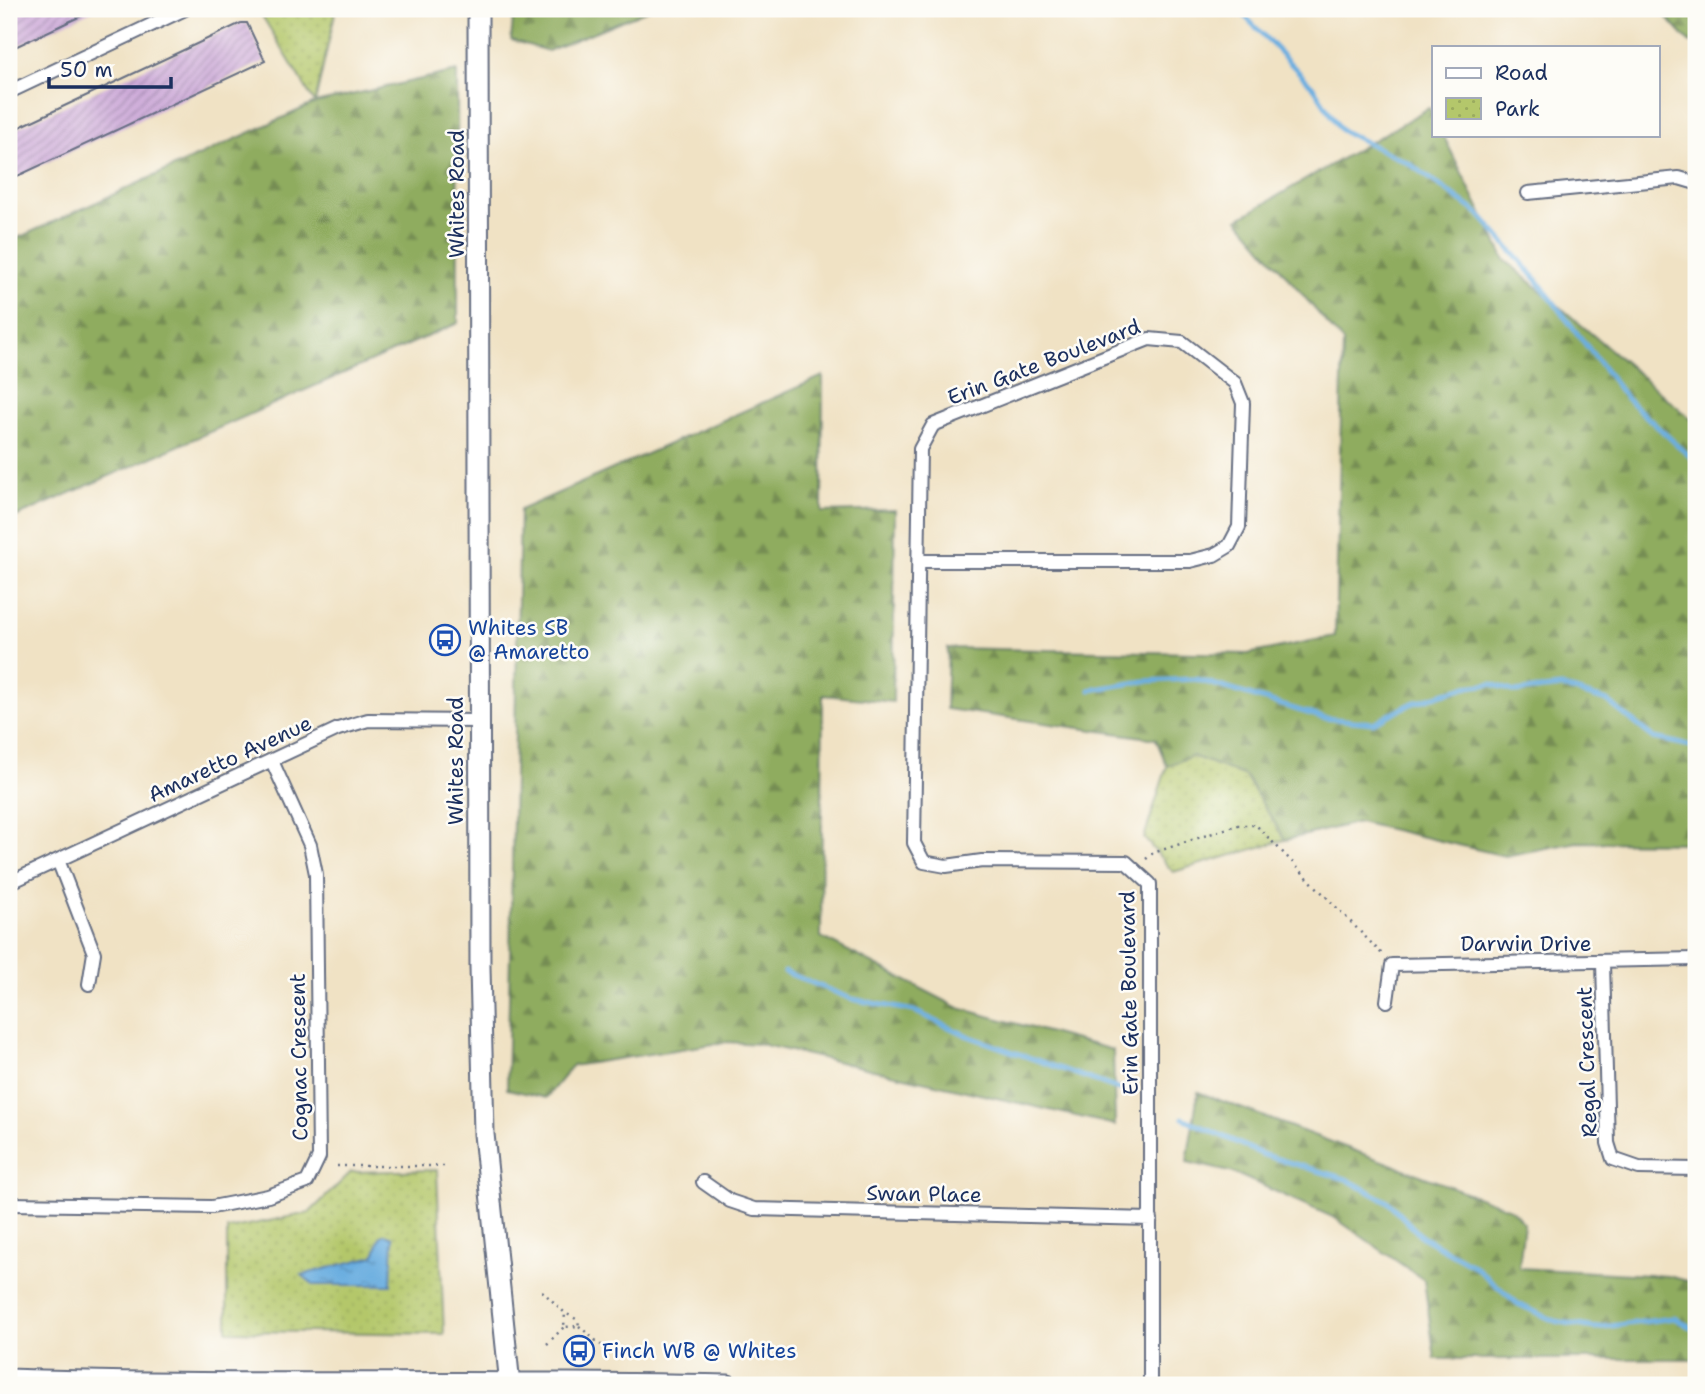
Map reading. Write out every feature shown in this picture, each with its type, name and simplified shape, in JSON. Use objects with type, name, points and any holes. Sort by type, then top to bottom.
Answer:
[{"type":"main road","name":"Whites Road","points":[[478,9],[479,721],[484,1134],[510,1383]]},
{"type":"main road","points":[[9,1379],[195,1385],[729,1385]]},
{"type":"street","points":[[9,92],[185,9]]},
{"type":"street","points":[[1528,193],[1679,178],[1696,183]]},
{"type":"street","name":"Erin Gate Boulevard","points":[[919,561],[1190,561],[1214,555],[1229,546],[1239,527],[1243,403],[1235,383],[1182,342],[1149,339],[933,425],[920,449],[914,843],[924,862],[946,866],[982,861],[1126,862],[1150,884],[1150,1385]]},
{"type":"street","name":"Amaretto Avenue","points":[[9,883],[338,729],[368,720],[479,721]]},
{"type":"street","name":"Cognac Crescent","points":[[9,1204],[212,1207],[268,1196],[307,1182],[319,1157],[316,874],[310,845],[272,761]]},
{"type":"street","points":[[58,860],[94,953],[89,984]]},
{"type":"street","name":"Darwin Drive","points":[[1392,965],[1603,963],[1696,959]]},
{"type":"street","name":"Regal Crescent","points":[[1603,963],[1608,1143],[1613,1159],[1639,1168],[1696,1169]]},
{"type":"street","points":[[1387,1001],[1392,965]]},
{"type":"street","name":"Swan Place","points":[[703,1182],[730,1201],[754,1209],[1151,1219]]},
{"type":"path","points":[[1135,868],[1153,853],[1237,825],[1256,825],[1287,853],[1392,965]]},
{"type":"path","points":[[337,1166],[445,1166]]},
{"type":"path","points":[[542,1291],[565,1313],[578,1320],[579,1326],[601,1345]]},
{"type":"path","points":[[547,1344],[564,1327],[565,1313]]},
{"type":"path","points":[[564,1327],[579,1326]]},
{"type":"green space","points":[[258,9],[336,9],[315,103]]},
{"type":"green space","points":[[514,9],[650,9],[548,51],[511,40]]},
{"type":"green space","points":[[1659,9],[1696,9],[1696,44],[1689,42]]},
{"type":"green space","points":[[457,71],[458,323],[9,520],[9,242],[315,103]]},
{"type":"green space","points":[[1429,108],[1432,113],[1432,136],[1443,136],[1505,260],[1696,423],[1696,843],[1577,842],[1505,856],[1359,822],[1285,840],[1245,776],[1192,756],[1167,766],[1156,739],[946,709],[948,648],[1248,654],[1335,636],[1343,342],[1238,219]]},
{"type":"green space","points":[[823,376],[822,512],[895,510],[893,702],[823,695],[821,937],[959,1008],[1113,1050],[1115,1125],[760,1044],[726,1042],[572,1066],[546,1098],[507,1089],[520,510]]},
{"type":"green space","points":[[1192,756],[1245,776],[1285,840],[1173,872],[1144,838],[1167,766]]},
{"type":"green space","points":[[1198,1092],[1511,1209],[1524,1223],[1519,1268],[1668,1276],[1696,1283],[1696,1359],[1435,1359],[1424,1280],[1335,1218],[1234,1173],[1187,1162]]},
{"type":"green space","points":[[437,1170],[444,1334],[227,1331],[227,1229],[309,1213],[351,1172]]},
{"type":"water","points":[[385,1234],[393,1237],[391,1285],[314,1285],[302,1275],[374,1256],[380,1237]]},
{"type":"building","points":[[9,9],[96,9],[15,47],[9,40]]},
{"type":"building","points":[[241,23],[247,23],[265,61],[9,180],[9,132]]},
{"type":"waterway","points":[[1238,9],[1314,88],[1341,130],[1410,164],[1479,214],[1537,280],[1626,398],[1696,462]]},
{"type":"waterway","points":[[1090,690],[1145,681],[1196,679],[1324,718],[1373,723],[1413,703],[1465,687],[1492,684],[1515,692],[1562,687],[1607,701],[1654,738],[1696,747]]},
{"type":"waterway","points":[[785,972],[852,999],[914,1011],[968,1036],[1127,1092]]},
{"type":"waterway","points":[[1183,1118],[1264,1155],[1346,1179],[1388,1202],[1422,1237],[1474,1266],[1518,1304],[1555,1321],[1595,1328],[1674,1318],[1696,1330]]},
{"type":"place","name":"Whites SB @ Amaretto","points":[[445,640]]},
{"type":"place","name":"Finch WB @ Whites","points":[[579,1351]]}]
